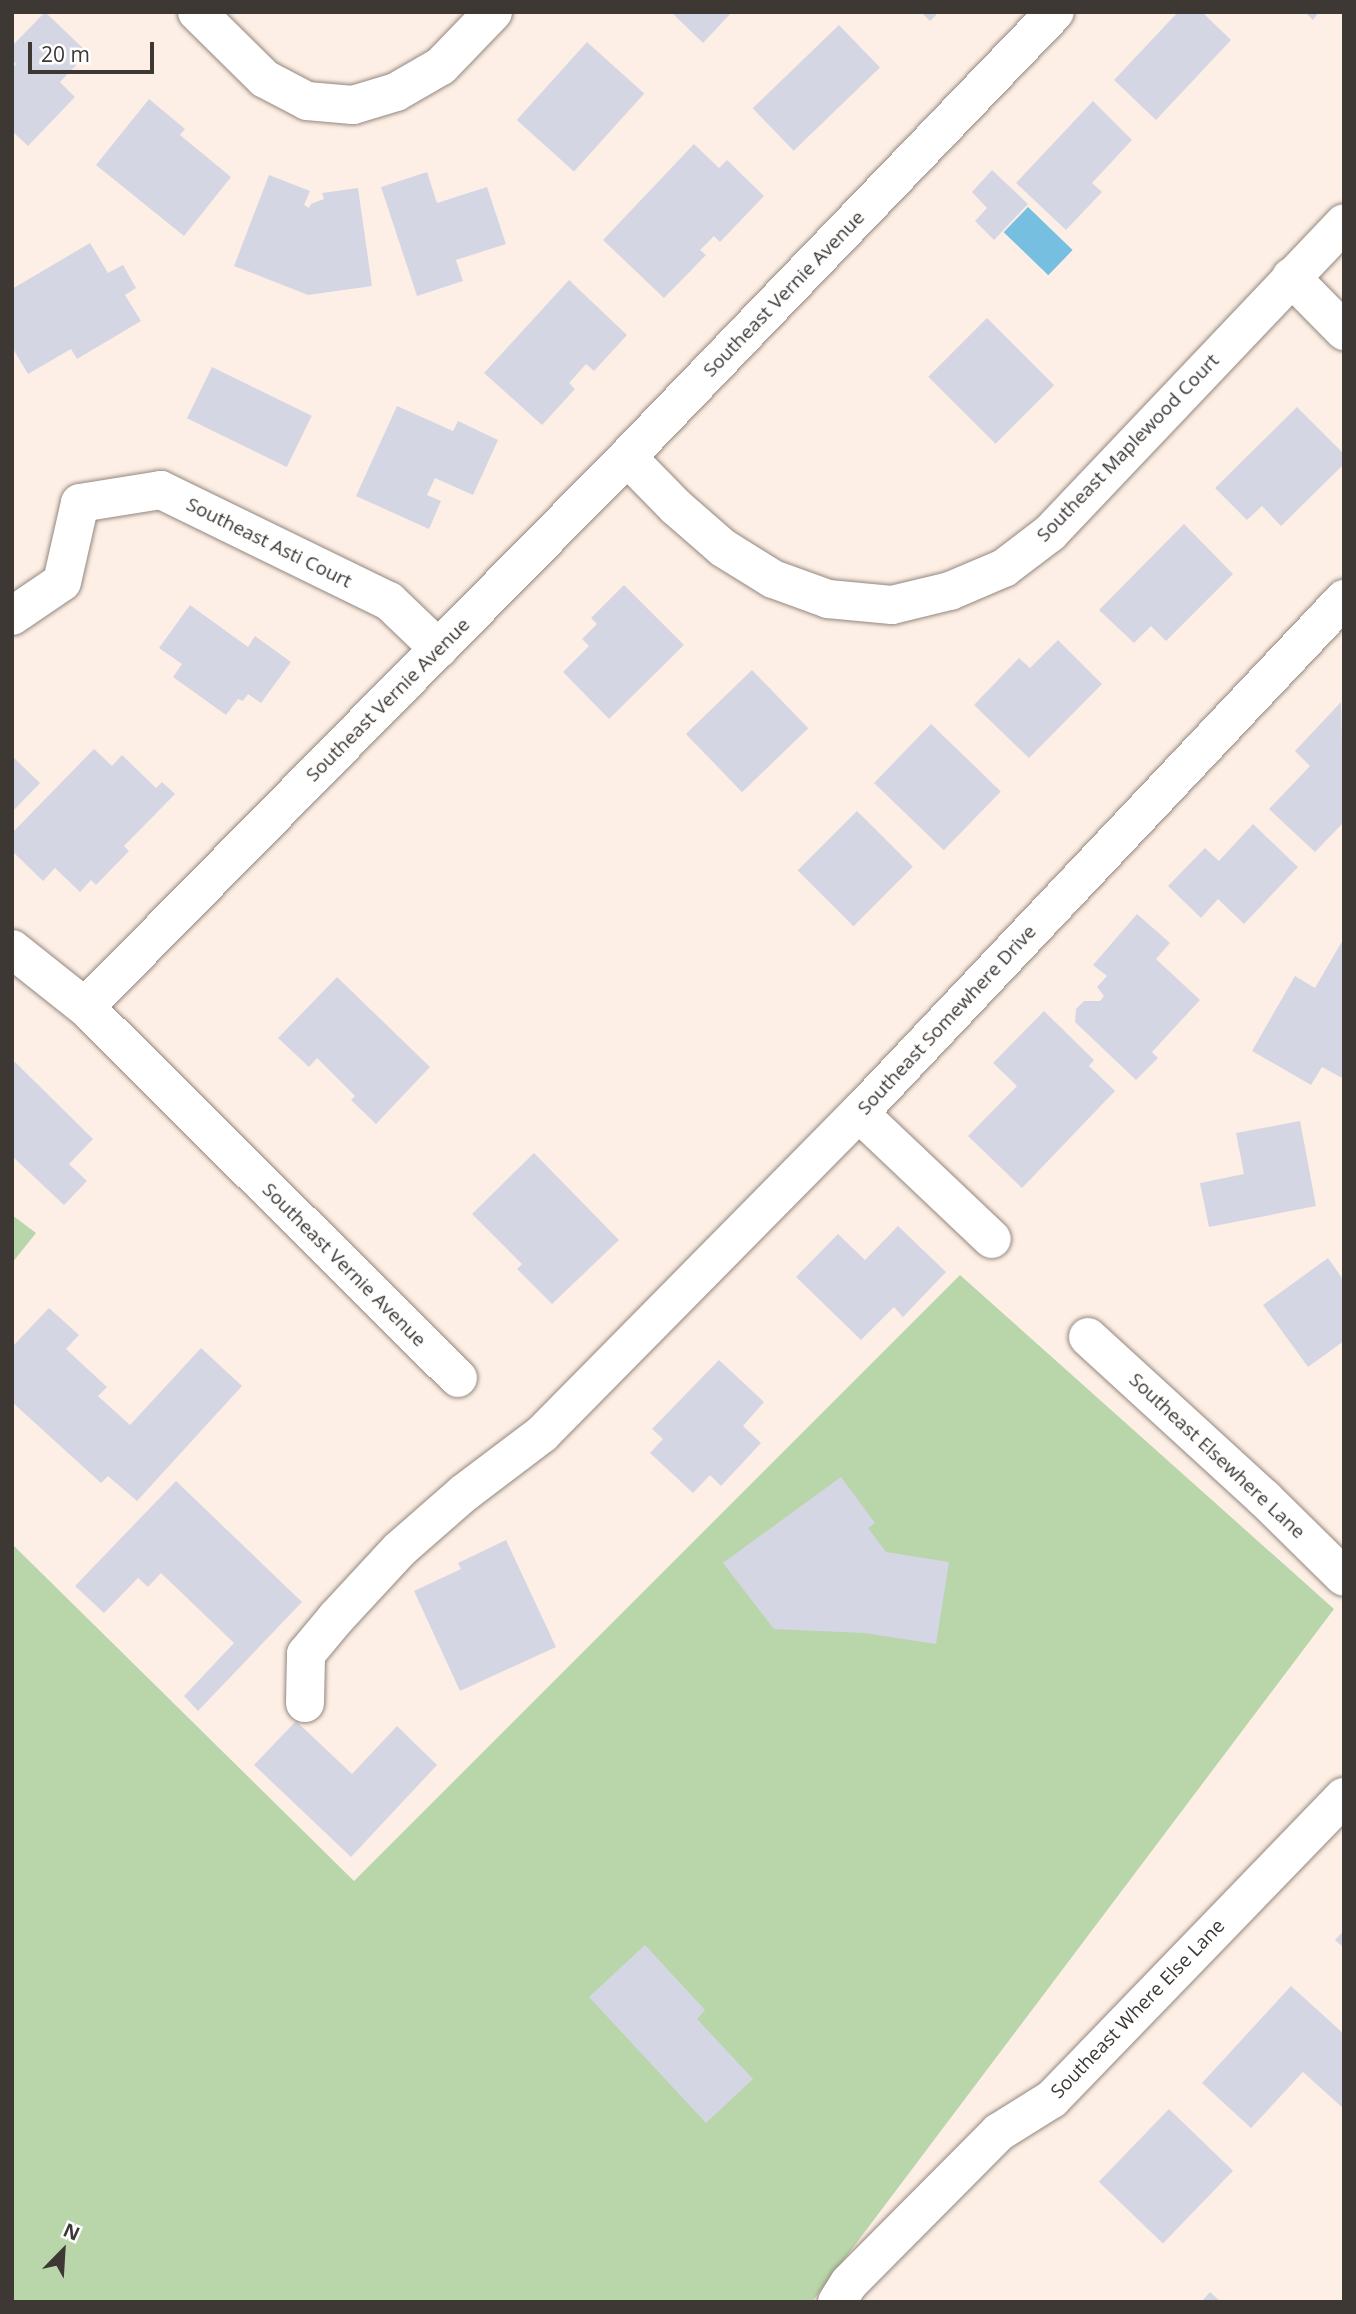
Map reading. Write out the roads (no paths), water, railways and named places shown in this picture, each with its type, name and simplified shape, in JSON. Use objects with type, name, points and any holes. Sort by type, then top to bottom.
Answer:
[{"type":"street","points":[[197,12],[265,79],[307,101],[353,105],[396,92],[441,66],[493,12]]},
{"type":"street","name":"Southeast Vernie Avenue","points":[[458,1378],[85,1007],[627,457],[1055,12]]},
{"type":"street","name":"Southeast Maplewood Court","points":[[627,457],[676,507],[723,548],[773,579],[828,599],[892,605],[950,591],[1004,568],[1050,533],[1344,223]]},
{"type":"street","points":[[1291,277],[1344,331]]},
{"type":"street","name":"Southeast Asti Court","points":[[12,617],[62,582],[80,503],[161,490],[389,601],[439,649]]},
{"type":"street","name":"Southeast Somewhere Drive","points":[[305,1703],[306,1654],[400,1549],[464,1493],[542,1434],[859,1113],[1344,599]]},
{"type":"street","points":[[12,949],[85,1007]]},
{"type":"street","points":[[859,1113],[992,1239]]},
{"type":"street","name":"Southeast Elsewhere Lane","points":[[1088,1337],[1264,1498],[1344,1577]]},
{"type":"street","name":"Southeast Where Else Lane","points":[[837,2302],[849,2283],[999,2132],[1052,2099],[1344,1797]]},
{"type":"water","points":[[1028,207],[1073,250],[1048,275],[1004,232]]}]
